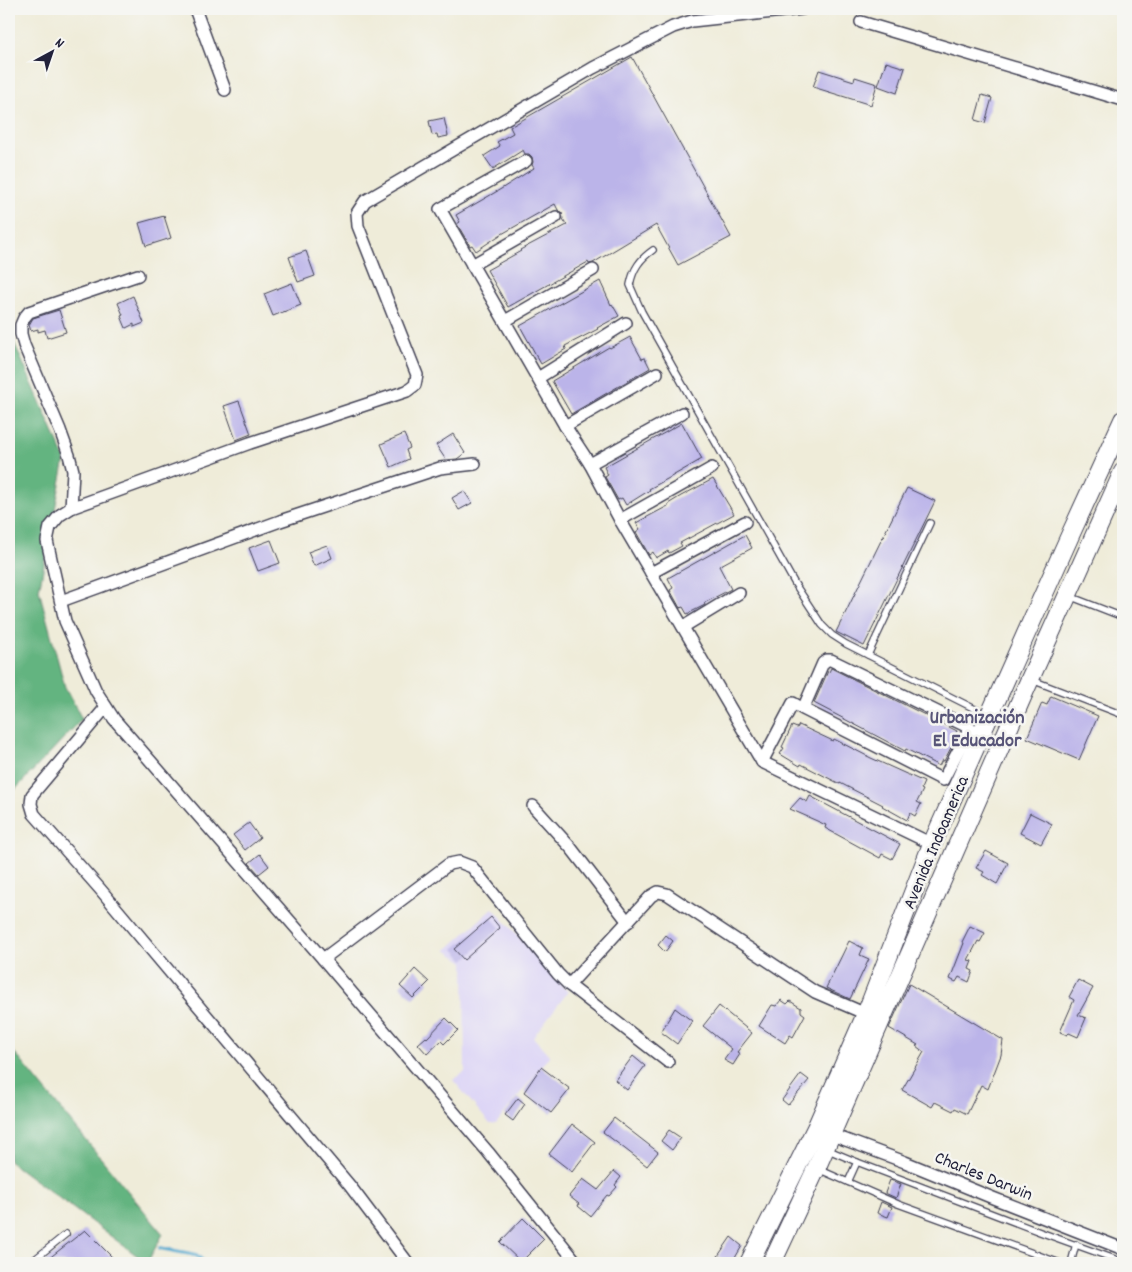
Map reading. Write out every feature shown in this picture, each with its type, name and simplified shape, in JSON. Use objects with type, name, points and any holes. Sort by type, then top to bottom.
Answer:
[{"type":"main road","name":"Avenida Indoamerica","points":[[772,1263],[816,1169],[820,1138],[932,844],[1123,420]]},
{"type":"main road","name":"Avenida Indoamerica","points":[[749,1263],[874,1038],[1030,679],[1123,472]]},
{"type":"street","points":[[194,9],[225,90]]},
{"type":"street","points":[[578,1263],[488,1152],[114,719],[96,691],[65,621],[47,541],[50,527],[60,515],[71,508],[407,390],[415,385],[417,376],[358,226],[356,213],[365,201],[593,68],[673,27],[692,21],[802,9]]},
{"type":"street","points":[[862,22],[1123,100]]},
{"type":"street","points":[[526,161],[440,209],[762,762],[932,844]]},
{"type":"street","points":[[472,265],[556,217]]},
{"type":"street","points":[[504,321],[593,270]]},
{"type":"street","points":[[71,508],[73,471],[69,455],[24,345],[21,325],[29,312],[138,275]]},
{"type":"street","points":[[538,378],[626,323]]},
{"type":"street","points":[[565,426],[657,373]]},
{"type":"street","points":[[590,464],[682,414]]},
{"type":"street","points":[[60,601],[280,521],[440,468],[475,464]]},
{"type":"street","points":[[620,520],[712,468]]},
{"type":"street","points":[[651,572],[745,522]]},
{"type":"street","points":[[683,627],[739,593]]},
{"type":"street","points":[[762,762],[793,703],[943,780],[970,728],[831,660],[823,663],[803,708]]},
{"type":"street","points":[[106,707],[32,795],[31,804],[34,814],[100,889],[350,1186],[408,1263]]},
{"type":"street","points":[[533,806],[572,848],[628,922]]},
{"type":"street","points":[[323,959],[449,864],[459,862],[472,867],[558,974],[569,985],[668,1062]]},
{"type":"street","points":[[569,985],[651,896],[658,892],[667,894],[815,992],[866,1014]]},
{"type":"street","name":"Charles Darwin","points":[[820,1138],[905,1162],[1123,1249]]},
{"type":"lane","points":[[653,250],[634,269],[630,285],[642,312],[796,584],[822,625],[839,640],[989,716]]},
{"type":"lane","points":[[868,655],[930,523]]},
{"type":"lane","points":[[1067,596],[1123,617]]},
{"type":"lane","points":[[1030,679],[1123,715]]},
{"type":"lane","points":[[820,1138],[857,1162],[1123,1262]]},
{"type":"lane","points":[[848,1182],[857,1162]]},
{"type":"lane","points":[[816,1169],[898,1204],[1060,1263]]},
{"type":"lane","points":[[30,1263],[66,1234]]},
{"type":"lane","points":[[1071,1263],[1076,1244]]},
{"type":"shaded area","points":[[493,908],[568,992],[533,1037],[550,1056],[496,1124],[490,1124],[453,1080],[465,1072],[464,962],[446,950]]},
{"type":"green space","points":[[9,331],[65,459],[39,590],[65,687],[82,719],[9,796],[10,699]]},
{"type":"green space","points":[[9,1046],[163,1234],[147,1263],[9,1161]]},
{"type":"building","points":[[632,57],[731,237],[678,265],[656,225],[593,263],[589,264],[588,262],[508,307],[487,270],[567,225],[562,213],[555,204],[476,251],[472,245],[470,246],[457,224],[460,222],[456,215],[534,168],[532,157],[529,154],[525,154],[523,150],[493,169],[484,156],[500,146],[497,142],[513,133],[510,127]]},
{"type":"building","points":[[886,62],[905,68],[897,93],[878,86]]},
{"type":"building","points":[[819,70],[854,81],[855,77],[877,84],[871,105],[813,87]]},
{"type":"building","points":[[982,95],[992,98],[985,123],[975,120]]},
{"type":"building","points":[[444,118],[448,136],[438,138],[437,134],[432,135],[429,121]]},
{"type":"building","points":[[164,216],[171,238],[146,246],[139,223]]},
{"type":"building","points":[[306,251],[315,276],[298,282],[289,257]]},
{"type":"building","points":[[600,281],[611,305],[619,316],[565,346],[566,349],[541,364],[520,326]]},
{"type":"building","points":[[292,283],[301,305],[273,316],[264,294]]},
{"type":"building","points":[[133,296],[144,323],[134,327],[134,324],[126,328],[118,303]]},
{"type":"building","points":[[59,310],[66,332],[47,338],[45,330],[31,331],[29,325],[33,318]]},
{"type":"building","points":[[630,337],[642,359],[645,358],[650,368],[571,414],[552,381],[609,347]]},
{"type":"building","points":[[239,401],[251,434],[236,440],[224,406]]},
{"type":"building","points":[[682,423],[702,459],[649,489],[626,505],[622,498],[618,500],[605,477],[608,475],[604,467]]},
{"type":"building","points":[[404,434],[410,448],[406,450],[409,459],[391,467],[381,444]]},
{"type":"building","points":[[453,434],[465,453],[457,459],[446,460],[436,445]]},
{"type":"building","points":[[713,479],[734,514],[680,543],[682,546],[669,553],[668,551],[656,558],[653,552],[649,555],[636,532],[640,529],[636,523]]},
{"type":"building","points":[[907,488],[935,501],[864,646],[836,632]]},
{"type":"building","points":[[464,491],[472,503],[459,510],[452,498]]},
{"type":"building","points":[[745,535],[752,548],[719,566],[731,589],[687,614],[683,607],[680,608],[670,590],[673,588],[668,578]]},
{"type":"building","points":[[271,540],[280,563],[258,571],[249,548]]},
{"type":"building","points":[[327,545],[332,558],[314,566],[308,552]]},
{"type":"building","points":[[831,668],[957,731],[953,739],[955,740],[944,761],[942,760],[939,766],[906,749],[905,751],[814,703]]},
{"type":"building","points":[[1051,696],[1098,716],[1079,760],[1027,738],[1042,703],[1047,705]]},
{"type":"building","points":[[799,725],[833,741],[834,739],[924,782],[921,789],[923,790],[917,802],[921,804],[915,816],[910,813],[907,820],[883,805],[801,764],[800,766],[780,754],[792,726],[797,728]]},
{"type":"building","points":[[810,796],[900,844],[892,859],[882,854],[880,858],[825,828],[826,825],[790,809],[800,798],[807,802]]},
{"type":"building","points":[[1030,813],[1052,824],[1041,844],[1020,833]]},
{"type":"building","points":[[249,823],[260,838],[245,850],[233,835]]},
{"type":"building","points":[[986,851],[1008,863],[997,884],[982,875],[984,872],[976,868]]},
{"type":"building","points":[[260,854],[269,866],[259,874],[249,863]]},
{"type":"building","points":[[491,917],[500,928],[464,960],[454,949]]},
{"type":"building","points":[[970,926],[985,933],[980,942],[978,941],[968,960],[972,961],[969,969],[973,971],[969,982],[959,977],[956,982],[950,979],[964,943],[962,942]]},
{"type":"building","points":[[666,935],[673,941],[665,952],[658,945]]},
{"type":"building","points":[[849,941],[863,948],[860,955],[869,959],[850,999],[826,988]]},
{"type":"building","points":[[415,969],[429,982],[413,998],[400,986]]},
{"type":"building","points":[[1078,980],[1093,988],[1078,1015],[1086,1018],[1078,1037],[1060,1032],[1074,1000],[1069,997]]},
{"type":"building","points":[[909,984],[1003,1040],[1001,1055],[988,1089],[981,1085],[967,1114],[955,1108],[953,1111],[935,1102],[932,1107],[902,1090],[924,1052],[916,1046],[918,1045],[889,1028]]},
{"type":"building","points":[[781,1000],[787,1004],[790,1001],[801,1008],[801,1012],[805,1015],[793,1037],[790,1035],[785,1043],[759,1026],[772,1005],[776,1006]]},
{"type":"building","points":[[719,1006],[752,1033],[737,1052],[740,1054],[733,1065],[724,1060],[732,1049],[703,1026]]},
{"type":"building","points":[[675,1008],[692,1021],[677,1044],[661,1032]]},
{"type":"building","points":[[446,1018],[458,1030],[444,1044],[441,1041],[427,1054],[418,1044],[427,1038]]},
{"type":"building","points":[[633,1056],[645,1066],[627,1090],[615,1080]]},
{"type":"building","points":[[541,1067],[570,1089],[551,1113],[524,1092]]},
{"type":"building","points":[[801,1074],[809,1080],[788,1105],[782,1100]]},
{"type":"building","points":[[518,1098],[525,1104],[513,1121],[505,1115]]},
{"type":"building","points":[[614,1118],[658,1152],[647,1166],[603,1132]]},
{"type":"building","points":[[572,1124],[595,1142],[572,1172],[549,1154]]},
{"type":"building","points":[[669,1130],[681,1138],[672,1150],[661,1141]]},
{"type":"building","points":[[614,1171],[621,1177],[615,1185],[617,1187],[609,1196],[607,1195],[590,1216],[569,1196],[583,1179],[598,1190]]},
{"type":"building","points":[[890,1180],[901,1184],[896,1198],[885,1193]]},
{"type":"building","points":[[881,1202],[892,1207],[888,1217],[877,1213]]},
{"type":"building","points":[[523,1218],[544,1239],[521,1262],[500,1242]]},
{"type":"building","points":[[85,1230],[118,1263],[43,1263]]},
{"type":"building","points":[[731,1237],[742,1246],[732,1263],[718,1256]]},
{"type":"waterway","points":[[160,1248],[196,1255],[205,1263]]},
{"type":"district","name":"Urbanización El Educador","points":[[977,728]]}]
